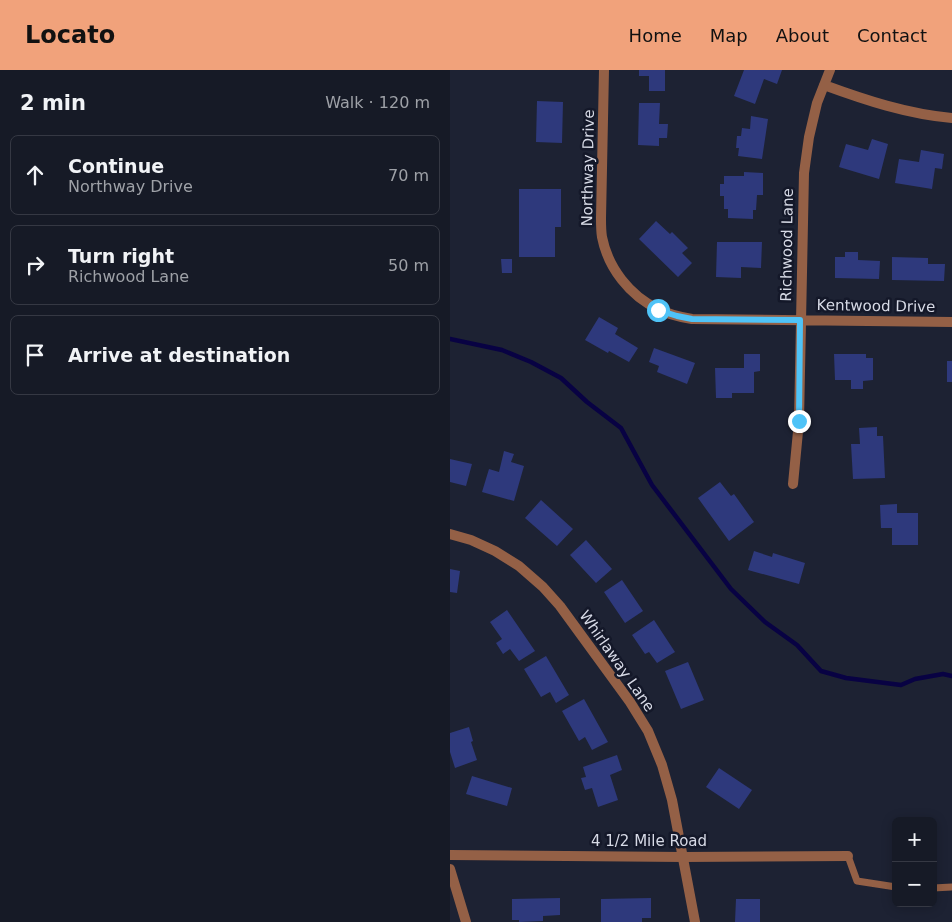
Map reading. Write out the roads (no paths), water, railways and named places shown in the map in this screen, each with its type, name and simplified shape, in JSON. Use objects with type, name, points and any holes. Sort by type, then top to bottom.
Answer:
[{"type":"street","name":"Northway Drive","points":[[604,70],[602,237],[616,272],[628,288],[658,310],[692,319],[800,320]]},
{"type":"street","name":"Richwood Lane","points":[[793,484],[799,421],[804,173],[809,137],[818,103],[830,70]]},
{"type":"street","points":[[824,84],[860,98],[901,110],[952,118]]},
{"type":"street","name":"Kentwood Drive","points":[[800,320],[952,322]]},
{"type":"street","name":"Whirlaway Lane","points":[[450,534],[471,540],[494,551],[519,566],[542,587],[560,606],[630,702],[648,732],[662,765],[672,800],[695,922]]},
{"type":"street","name":"4 1/2 Mile Road","points":[[450,855],[848,856]]},
{"type":"street","points":[[450,869],[466,922]]},
{"type":"lane","points":[[848,856],[857,882],[892,886]]},
{"type":"lane","points":[[937,888],[952,887]]},
{"type":"waterway","points":[[450,339],[502,350],[531,362],[561,378],[587,402],[621,428],[652,485],[731,589],[765,622],[797,645],[821,671],[846,678],[901,685],[915,679],[943,674],[952,676]]}]
